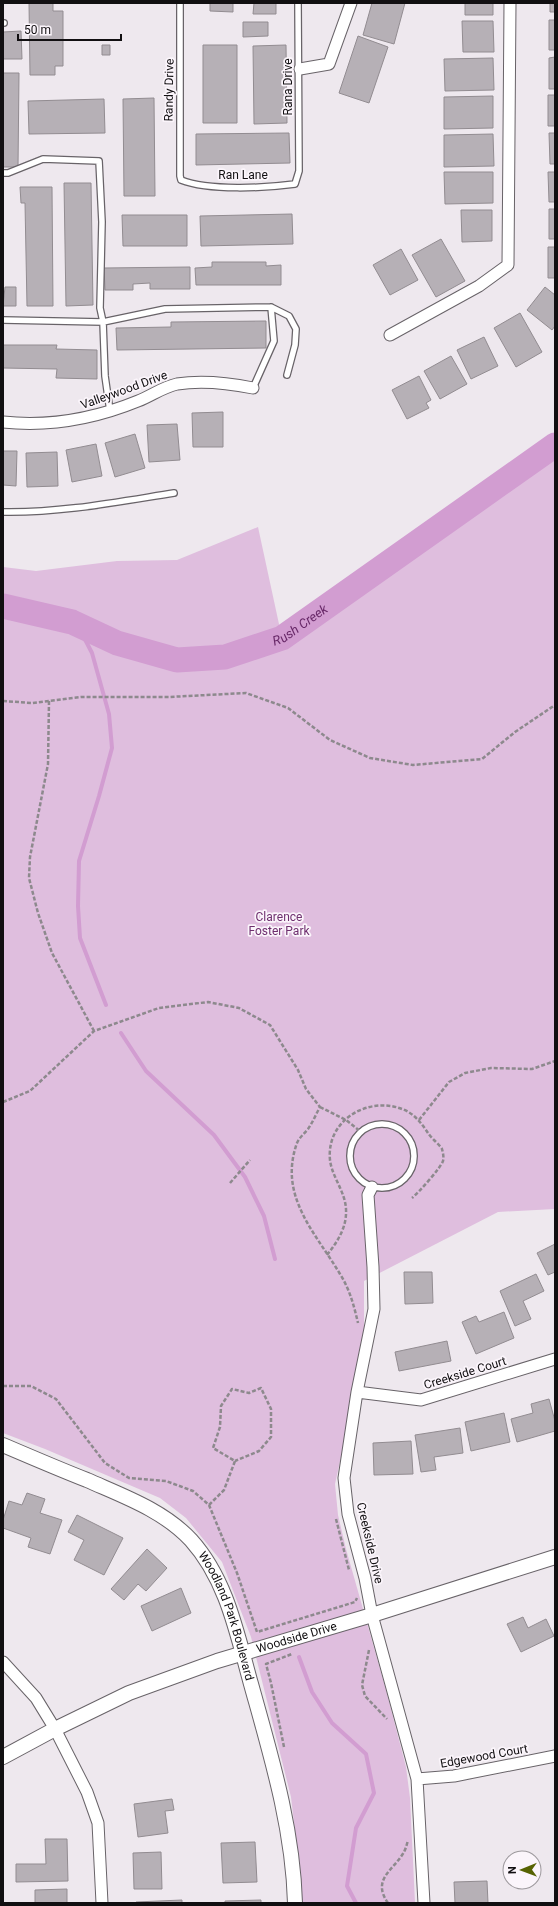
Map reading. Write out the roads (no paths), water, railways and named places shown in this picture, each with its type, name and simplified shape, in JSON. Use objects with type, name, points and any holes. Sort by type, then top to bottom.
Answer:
[{"type":"street","points":[[300,69],[328,64],[351,3]]},
{"type":"street","points":[[390,335],[479,286],[508,265],[510,3]]},
{"type":"street","name":"Valleywood Drive","points":[[3,422],[23,424],[57,423],[94,417],[176,384],[206,382],[253,388]]},
{"type":"street","name":"Creekside Drive","points":[[372,1187],[368,1195],[373,1267],[374,1309],[357,1392],[344,1478],[348,1514],[365,1578],[372,1615],[417,1779],[424,1903]]},
{"type":"street","name":"Creekside Court","points":[[357,1392],[421,1400],[555,1359]]},
{"type":"street","name":"Woodland Park Boulevard","points":[[3,1445],[132,1499],[163,1517],[191,1540],[216,1576],[228,1603],[269,1746],[286,1819],[294,1871],[295,1903]]},
{"type":"street","name":"Woodside Drive","points":[[3,1757],[55,1729],[129,1693],[242,1653],[372,1615],[555,1557]]},
{"type":"street","points":[[3,1662],[36,1698],[55,1729],[87,1792],[98,1824],[102,1903]]},
{"type":"street","name":"Edgewood Court","points":[[417,1779],[454,1776],[555,1756]]},
{"type":"lane","name":"Randy Drive","points":[[180,3],[180,176]]},
{"type":"lane","name":"Rana Drive","points":[[298,3],[300,69],[299,171]]},
{"type":"lane","points":[[3,173],[8,173],[43,159],[99,161],[102,222],[100,308],[103,322],[105,376],[110,411]]},
{"type":"lane","name":"Ran Lane","points":[[180,176],[181,180],[194,185],[242,187],[284,186],[295,184],[299,171]]},
{"type":"lane","points":[[253,388],[274,341],[271,307]]},
{"type":"lane","points":[[3,320],[103,322],[165,310],[271,307],[289,316],[296,329],[295,344],[287,375]]},
{"type":"lane","points":[[3,512],[33,512],[97,506],[174,493]]},
{"type":"lane","points":[[374,1125],[390,1125],[404,1133],[413,1148],[413,1165],[404,1179],[397,1185],[389,1187],[372,1187],[358,1177],[351,1161],[353,1145],[361,1132],[374,1125]]},
{"type":"waterway","name":"Rush Creek","points":[[3,606],[72,622],[117,643],[177,660],[225,657],[282,638],[555,445]]},
{"type":"waterway","points":[[77,624],[92,653],[109,714],[112,748],[79,861],[78,906],[80,938],[106,1005]]},
{"type":"waterway","points":[[121,1033],[146,1071],[214,1135],[245,1177],[264,1216],[275,1259]]},
{"type":"waterway","points":[[299,1657],[312,1692],[332,1723],[366,1754],[374,1793],[356,1828],[347,1886],[356,1903]]},
{"type":"park label","name":"Clarence Foster Park","points":[[279,924]]}]
